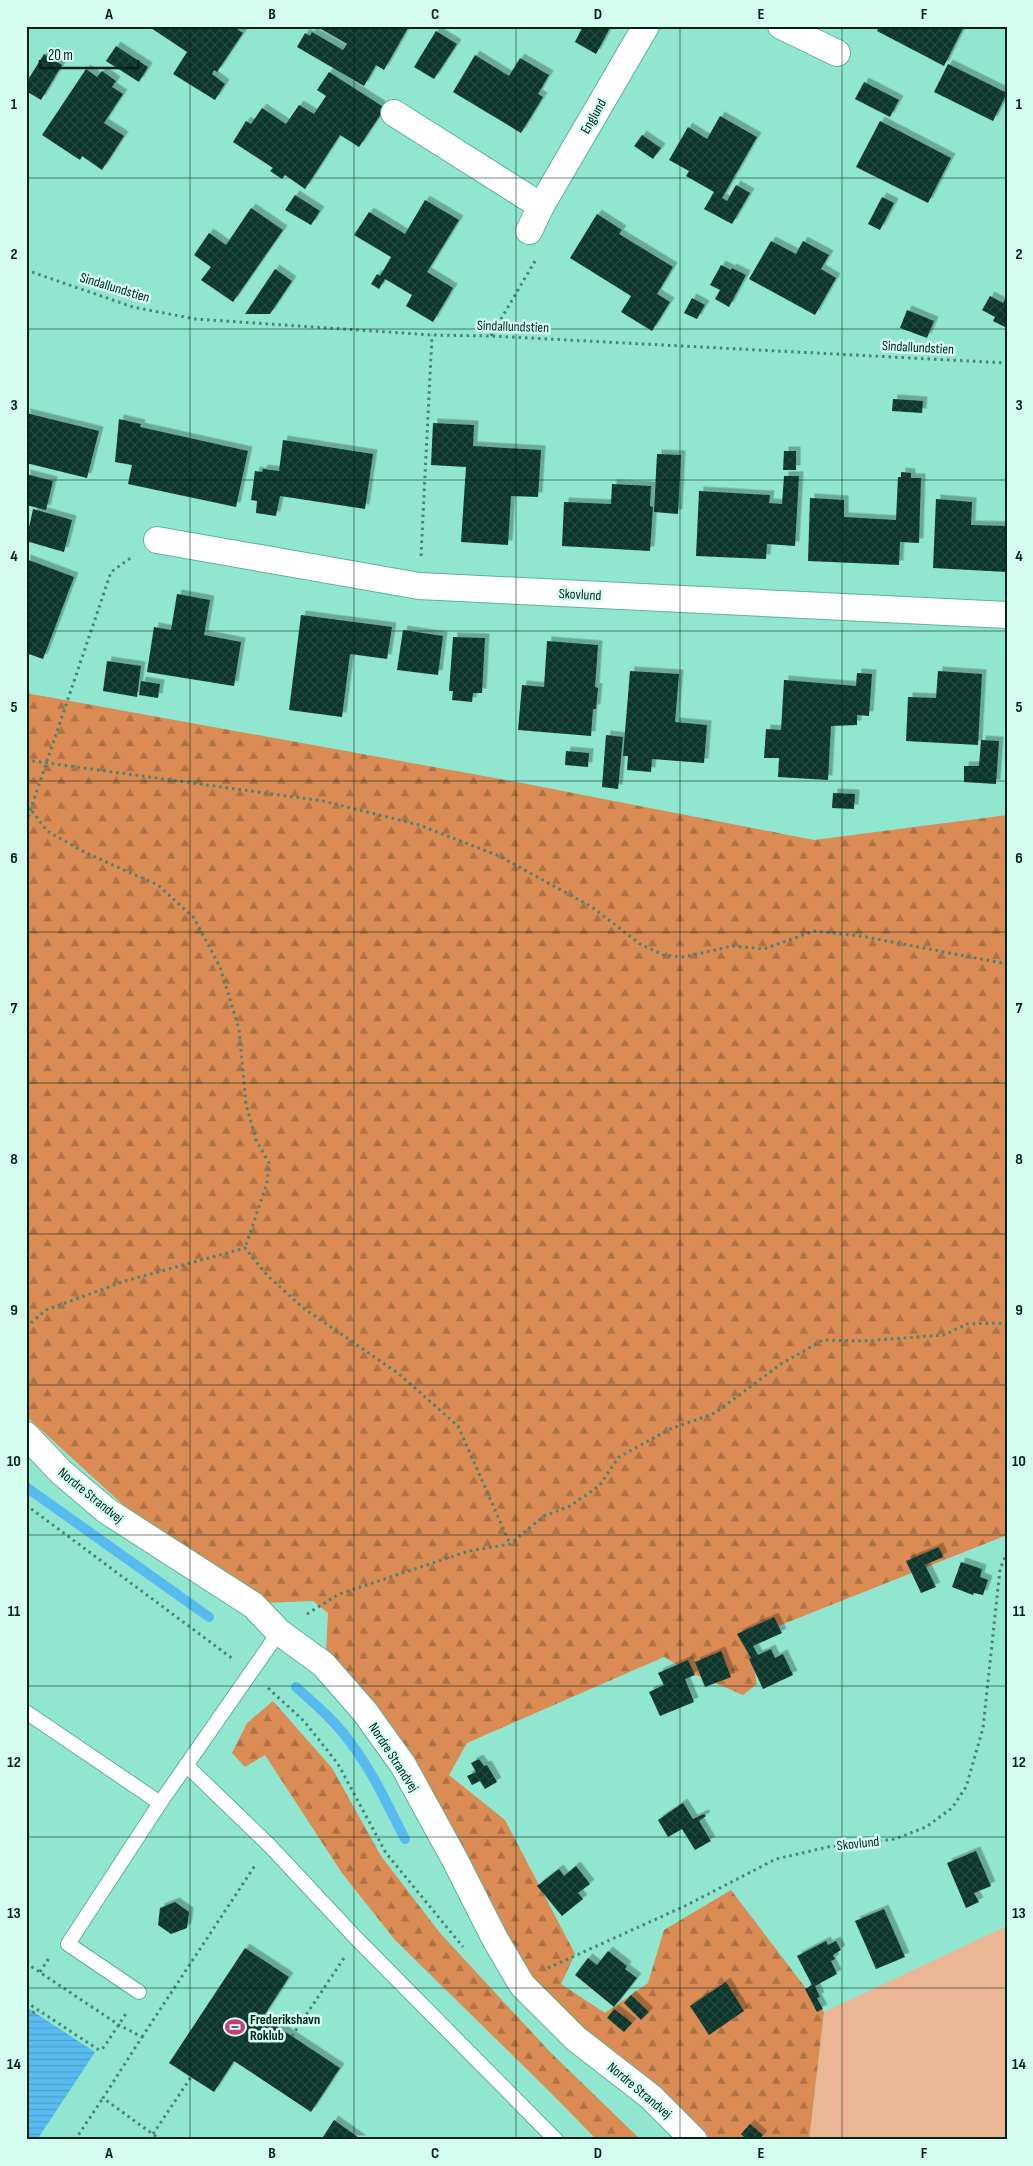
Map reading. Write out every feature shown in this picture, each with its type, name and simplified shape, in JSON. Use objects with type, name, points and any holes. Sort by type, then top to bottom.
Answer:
[{"type":"street","name":"Englund","points":[[529,231],[541,206],[646,26]]},
{"type":"street","points":[[781,26],[837,54]]},
{"type":"street","points":[[394,113],[541,206]]},
{"type":"street","name":"Skovlund","points":[[157,540],[419,586],[1007,615]]},
{"type":"street","name":"Nordre Strandvej","points":[[26,1435],[61,1472],[107,1511],[252,1605],[279,1632],[323,1664],[365,1712],[403,1765],[455,1860],[495,1939],[522,1985],[575,2038],[651,2097],[694,2140]]},
{"type":"lane","points":[[139,1992],[68,1944],[160,1803],[279,1632]]},
{"type":"lane","points":[[26,1712],[160,1803]]},
{"type":"lane","points":[[186,1765],[269,1845],[356,1938],[556,2140]]},
{"type":"path","points":[[491,336],[542,250],[529,231]]},
{"type":"path","name":"Sindallundstien","points":[[26,270],[133,307],[195,319],[432,335],[491,336],[1007,363]]},
{"type":"path","points":[[419,586],[432,335]]},
{"type":"path","points":[[26,823],[32,811],[46,763],[111,572],[157,540]]},
{"type":"path","points":[[26,760],[323,801],[419,825],[499,856],[592,907],[640,944],[663,955],[684,957],[732,946],[764,950],[814,931],[861,936],[1007,964]]},
{"type":"path","points":[[32,811],[47,831],[86,853],[158,884],[194,918],[220,967],[239,1029],[246,1104],[256,1140],[269,1163],[267,1183],[245,1248]]},
{"type":"path","points":[[26,1327],[46,1310],[125,1280],[245,1248]]},
{"type":"path","points":[[245,1248],[267,1275],[302,1307],[399,1374],[458,1426],[510,1544]]},
{"type":"path","points":[[279,1632],[339,1594],[469,1551],[510,1544],[544,1516],[570,1506],[599,1486],[619,1457],[670,1429],[715,1413],[781,1364],[823,1340],[863,1341],[944,1335],[967,1324],[997,1323],[1007,1325]]},
{"type":"path","points":[[26,1506],[251,1672],[304,1721],[338,1764],[386,1853],[467,1951]]},
{"type":"path","name":"Skovlund","points":[[522,1985],[541,1972],[685,1906],[776,1859],[828,1847],[894,1839],[926,1827],[952,1808],[966,1786],[983,1728],[1000,1569],[1007,1553]]},
{"type":"path","points":[[75,2140],[269,1845]]},
{"type":"path","points":[[292,2036],[356,1938]]},
{"type":"path","points":[[26,1963],[142,2038]]},
{"type":"path","points":[[26,2002],[98,2050],[104,2047],[120,2025],[139,1992]]},
{"type":"path","points":[[26,2014],[40,2011]]},
{"type":"path","points":[[153,2134],[191,2077]]},
{"type":"path","points":[[103,2098],[161,2140]]},
{"type":"shaded area","points":[[1007,1926],[1007,2140],[809,2140],[824,2012]]},
{"type":"green space","points":[[26,693],[522,783],[814,840],[1007,815],[1007,1535],[748,1638],[757,1684],[743,1695],[694,1674],[664,1657],[467,1743],[449,1775],[505,1820],[575,1954],[561,1984],[605,2013],[648,1983],[664,1930],[731,1890],[824,2012],[809,2140],[712,2140],[661,2091],[581,2025],[526,1972],[326,1653],[328,1613],[313,1601],[263,1603],[121,1503],[26,1416]]},
{"type":"green space","points":[[273,1701],[332,1768],[381,1856],[440,1933],[551,2053],[641,2140],[597,2140],[395,1940],[342,1873],[265,1755],[245,1767],[232,1753],[247,1723]]},
{"type":"water","points":[[26,2007],[95,2052],[37,2140],[26,2140]]},
{"type":"building","points":[[148,26],[232,26],[243,33],[217,72],[214,70],[212,74],[225,84],[215,100],[173,74],[187,52]]},
{"type":"building","points":[[322,26],[409,26],[384,70],[376,65],[364,86],[297,47],[305,33],[310,36],[312,32],[343,50],[347,44],[321,29]]},
{"type":"building","points":[[583,26],[611,26],[596,54],[575,42]]},
{"type":"building","points":[[879,26],[964,26],[944,66],[877,31]]},
{"type":"building","points":[[436,31],[457,44],[434,79],[414,67]]},
{"type":"building","points":[[116,46],[148,67],[139,82],[106,61]]},
{"type":"building","points":[[44,54],[62,65],[41,100],[26,91],[26,83]]},
{"type":"building","points":[[475,55],[509,76],[520,58],[549,75],[538,94],[543,97],[521,133],[453,92]]},
{"type":"building","points":[[948,64],[1007,93],[993,121],[934,92]]},
{"type":"building","points":[[86,69],[97,77],[102,71],[116,81],[112,87],[123,94],[104,123],[124,136],[102,170],[82,156],[80,160],[42,135]]},
{"type":"building","points":[[329,72],[385,108],[359,147],[340,135],[305,189],[285,175],[282,179],[270,171],[273,168],[233,142],[246,121],[251,124],[262,108],[286,124],[299,105],[314,114],[326,96],[317,90]]},
{"type":"building","points":[[864,82],[899,100],[890,117],[855,99]]},
{"type":"building","points":[[720,116],[757,137],[722,198],[727,201],[736,185],[750,193],[732,224],[704,209],[714,192],[686,176],[689,171],[669,160],[688,127],[707,139]]},
{"type":"building","points":[[880,121],[951,158],[928,203],[856,167]]},
{"type":"building","points":[[642,135],[661,148],[653,159],[634,146]]},
{"type":"building","points":[[295,195],[320,211],[311,225],[285,210]]},
{"type":"building","points":[[882,197],[894,203],[880,230],[868,224]]},
{"type":"building","points":[[425,200],[459,220],[427,272],[453,288],[433,322],[406,306],[412,295],[385,279],[379,289],[371,284],[377,274],[380,276],[391,257],[354,235],[369,212],[405,234]]},
{"type":"building","points":[[251,208],[283,230],[233,302],[201,280],[211,267],[194,255],[209,233],[226,245]]},
{"type":"building","points":[[597,214],[622,230],[619,234],[673,267],[657,294],[670,302],[652,331],[621,312],[631,296],[570,258]]},
{"type":"building","points":[[771,241],[796,254],[803,241],[829,255],[821,269],[836,278],[815,315],[749,279]]},
{"type":"building","points":[[721,265],[746,275],[729,307],[715,299],[720,290],[710,285]]},
{"type":"building","points":[[275,269],[292,281],[270,314],[245,314]]},
{"type":"building","points":[[990,296],[1003,303],[1007,296],[1007,328],[993,321],[995,317],[982,310]]},
{"type":"building","points":[[692,298],[705,305],[697,319],[684,313]]},
{"type":"building","points":[[907,310],[934,321],[927,338],[900,328]]},
{"type":"building","points":[[893,399],[923,401],[922,413],[892,411]]},
{"type":"building","points":[[26,413],[99,431],[87,478],[26,463]]},
{"type":"building","points":[[119,419],[141,424],[140,427],[248,451],[236,507],[128,484],[132,465],[115,462]]},
{"type":"building","points":[[433,423],[474,425],[473,446],[541,450],[538,497],[511,496],[508,545],[461,542],[466,467],[431,465]]},
{"type":"building","points":[[283,440],[373,454],[365,509],[280,496],[276,516],[256,513],[257,501],[251,500],[255,471],[262,472],[263,469],[279,471]]},
{"type":"building","points":[[784,451],[796,451],[796,470],[783,470]]},
{"type":"building","points":[[657,454],[681,455],[678,514],[654,512]]},
{"type":"building","points":[[901,472],[911,473],[911,478],[921,478],[919,543],[900,542],[899,565],[808,561],[810,498],[844,500],[844,517],[896,520],[898,477],[901,477]]},
{"type":"building","points":[[26,474],[53,481],[46,510],[26,505]]},
{"type":"building","points":[[784,476],[799,476],[795,546],[767,544],[766,559],[696,556],[699,491],[770,495],[769,503],[782,504]]},
{"type":"building","points":[[612,484],[651,486],[650,506],[653,507],[650,551],[562,546],[564,502],[611,504]]},
{"type":"building","points":[[936,499],[972,502],[971,525],[1007,526],[1007,572],[933,568]]},
{"type":"building","points":[[33,509],[72,520],[64,552],[26,541]]},
{"type":"building","points":[[26,559],[74,577],[43,659],[26,653]]},
{"type":"building","points":[[177,594],[210,600],[204,635],[241,642],[234,686],[147,672],[154,627],[171,630]]},
{"type":"building","points":[[301,615],[392,627],[387,659],[350,654],[342,717],[289,710]]},
{"type":"building","points":[[403,630],[443,636],[438,675],[397,670]]},
{"type":"building","points":[[453,637],[485,638],[482,693],[473,693],[472,702],[452,700],[453,691],[449,691]]},
{"type":"building","points":[[547,641],[598,645],[595,687],[598,688],[596,709],[593,709],[591,736],[518,730],[522,685],[544,687]]},
{"type":"building","points":[[107,661],[141,666],[137,697],[103,691]]},
{"type":"building","points":[[630,671],[679,674],[675,722],[707,725],[704,763],[652,759],[651,772],[627,770],[628,756],[623,756]]},
{"type":"building","points":[[938,671],[982,674],[978,745],[906,741],[908,697],[936,698]]},
{"type":"building","points":[[857,673],[872,674],[869,716],[857,715],[857,725],[831,726],[828,780],[778,777],[779,758],[764,758],[766,729],[781,730],[784,680],[856,686]]},
{"type":"building","points":[[141,681],[160,684],[158,698],[139,695]]},
{"type":"building","points":[[606,735],[623,737],[618,789],[602,787]]},
{"type":"building","points":[[981,740],[999,741],[996,784],[964,782],[964,766],[979,766]]},
{"type":"building","points":[[566,751],[589,753],[588,767],[565,765]]},
{"type":"building","points":[[833,793],[855,794],[854,809],[832,808]]},
{"type":"building","points":[[939,1547],[943,1557],[925,1565],[936,1587],[921,1593],[906,1561]]},
{"type":"building","points":[[961,1562],[982,1569],[980,1577],[988,1580],[983,1595],[974,1593],[973,1595],[952,1587]]},
{"type":"building","points":[[774,1617],[782,1633],[753,1646],[758,1655],[771,1649],[775,1658],[783,1654],[793,1675],[763,1689],[749,1659],[751,1658],[737,1634]]},
{"type":"building","points":[[721,1651],[731,1677],[705,1687],[695,1662]]},
{"type":"building","points":[[688,1660],[695,1675],[685,1679],[694,1702],[660,1716],[649,1692],[664,1685],[658,1673]]},
{"type":"building","points":[[479,1759],[484,1766],[487,1765],[497,1782],[485,1789],[480,1781],[472,1785],[467,1776],[476,1772],[471,1763]]},
{"type":"building","points":[[683,1803],[693,1819],[704,1814],[706,1816],[699,1821],[711,1841],[695,1850],[682,1829],[668,1837],[658,1820]]},
{"type":"building","points":[[976,1851],[991,1886],[974,1893],[979,1902],[966,1908],[947,1863]]},
{"type":"building","points":[[576,1866],[590,1884],[578,1893],[583,1899],[562,1916],[537,1886],[559,1869],[564,1876]]},
{"type":"building","points":[[175,1902],[189,1912],[187,1928],[171,1934],[158,1925],[160,1908]]},
{"type":"building","points":[[884,1909],[905,1957],[876,1969],[855,1921]]},
{"type":"building","points":[[826,1941],[828,1945],[836,1941],[841,1950],[833,1955],[835,1959],[831,1961],[837,1974],[815,1986],[820,1997],[817,1998],[823,2009],[817,2012],[805,1989],[812,1985],[797,1956]]},
{"type":"building","name":"Frederikshavn Roklub","points":[[245,1948],[289,1977],[263,2017],[340,2068],[311,2112],[234,2061],[214,2092],[169,2063]]},
{"type":"building","points":[[608,1951],[627,1966],[625,1969],[637,1978],[614,2007],[575,1975],[588,1958],[597,1965]]},
{"type":"building","points":[[726,1982],[744,2011],[709,2035],[690,2006]]},
{"type":"building","points":[[631,1995],[649,2012],[641,2020],[624,2003]]},
{"type":"building","points":[[614,2009],[632,2023],[624,2032],[607,2018]]},
{"type":"building","points":[[334,2120],[362,2140],[321,2140]]},
{"type":"building","points":[[750,2124],[763,2135],[759,2140],[747,2140],[741,2134]]},
{"type":"waterway","points":[[26,1487],[209,1617]]},
{"type":"waterway","points":[[296,1687],[331,1720],[358,1753],[380,1789],[405,1839]]},
{"type":"place","name":"Frederikshavn Roklub","points":[[235,2027]]}]
